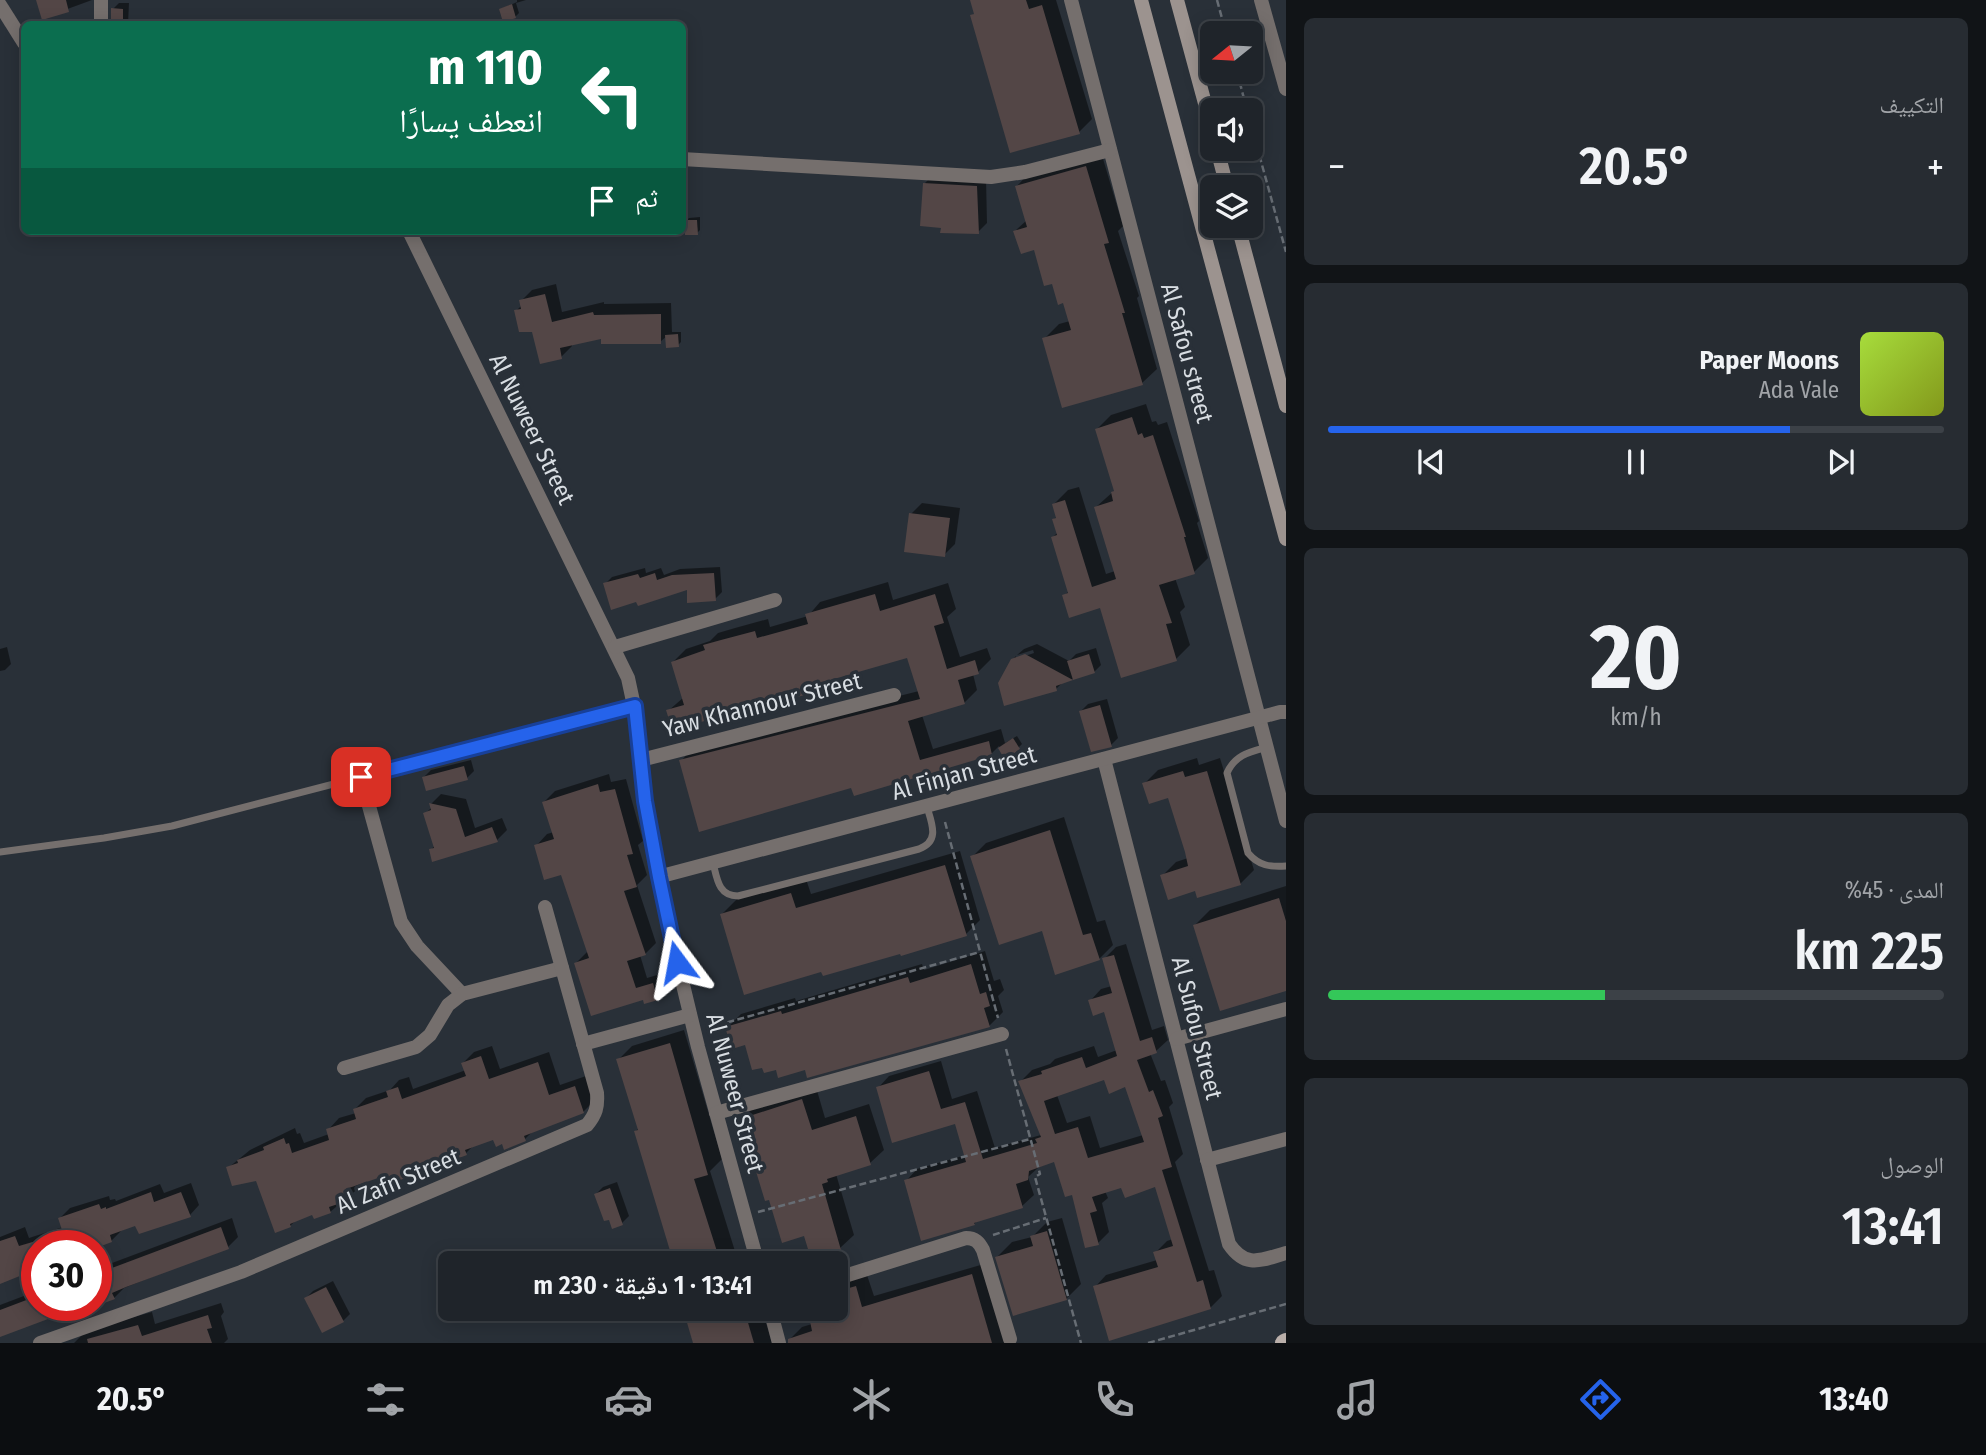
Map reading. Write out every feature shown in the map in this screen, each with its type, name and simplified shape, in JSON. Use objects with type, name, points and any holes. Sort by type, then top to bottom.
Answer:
[{"type":"main road","points":[[1141,0],[1286,539]]},
{"type":"main road","points":[[1177,0],[1204,98]]},
{"type":"main road","points":[[1241,238],[1286,406]]},
{"type":"street","points":[[101,0],[101,21]]},
{"type":"street","name":"Al Safou street","points":[[1071,0],[1259,718]]},
{"type":"street","points":[[1261,0],[1282,56],[1286,89]]},
{"type":"street","points":[[0,5],[21,38]]},
{"type":"street","points":[[686,159],[991,177],[1025,172],[1110,150]]},
{"type":"street","name":"Al Nuweer Street","points":[[411,235],[628,678],[635,706],[645,801],[659,877],[694,1032],[754,1251]]},
{"type":"street","points":[[615,647],[775,600]]},
{"type":"street","name":"Yaw Khannour Street","points":[[641,760],[894,695]]},
{"type":"street","name":"Al Finjan Street","points":[[659,877],[1284,711]]},
{"type":"street","points":[[1259,718],[1286,821]]},
{"type":"street","name":"Al Sufou Street","points":[[1104,759],[1226,1234],[1235,1253],[1254,1262],[1286,1253]]},
{"type":"street","points":[[361,777],[401,922],[417,946],[462,994]]},
{"type":"street","name":"Al Zafn Street","points":[[40,1343],[241,1272],[587,1125],[595,1116],[598,1105],[545,907]]},
{"type":"street","points":[[344,1068],[416,1047],[430,1035],[448,1005],[462,994],[562,968]]},
{"type":"street","points":[[1176,1040],[1286,1009]]},
{"type":"street","points":[[583,1044],[690,1015]]},
{"type":"street","points":[[716,1113],[1002,1034]]},
{"type":"street","points":[[1207,1160],[1286,1139]]},
{"type":"street","points":[[848,1275],[967,1238],[977,1241],[984,1250],[1010,1339]]},
{"type":"street","points":[[773,1321],[779,1343]]},
{"type":"lane","points":[[0,852],[173,826],[635,706]]},
{"type":"lane","points":[[1267,747],[1244,754],[1231,764],[1227,773],[1248,853],[1256,862],[1272,867],[1286,866]]},
{"type":"lane","points":[[713,863],[721,888],[731,896],[738,896],[919,849],[930,843],[933,837],[933,804]]},
{"type":"path","points":[[1217,0],[1223,21]]},
{"type":"path","points":[[1261,161],[1286,252]]},
{"type":"path","points":[[933,804],[980,952],[1040,1174],[1035,1177],[1081,1343]]},
{"type":"path","points":[[694,1032],[980,952]]},
{"type":"path","points":[[744,1215],[1030,1139]]},
{"type":"path","points":[[977,1241],[1046,1218]]},
{"type":"path","points":[[1148,1343],[1286,1304]]},
{"type":"building","points":[[36,0],[66,0],[69,12],[42,20]]},
{"type":"building","points":[[970,0],[1026,0],[1029,9],[1042,5],[1080,134],[1010,153],[970,15],[974,14]]},
{"type":"building","points":[[512,4],[516,18],[503,21],[499,9]]},
{"type":"building","points":[[111,8],[123,9],[123,21],[111,21]]},
{"type":"building","points":[[1086,166],[1109,243],[1104,244],[1143,385],[1062,408],[1042,338],[1071,330],[1063,303],[1058,305],[1052,284],[1044,286],[1034,250],[1021,254],[1013,231],[1027,227],[1015,186]]},
{"type":"building","points":[[923,183],[977,186],[979,234],[940,233],[941,228],[920,226]]},
{"type":"building","points":[[686,220],[697,220],[698,235],[686,235]]},
{"type":"building","points":[[545,294],[552,322],[593,312],[594,315],[661,314],[661,344],[601,344],[601,339],[560,348],[562,359],[540,364],[532,332],[519,332],[514,310],[521,309],[519,300]]},
{"type":"building","points":[[678,334],[679,347],[666,348],[665,335]]},
{"type":"building","points":[[1132,417],[1138,435],[1142,433],[1144,438],[1153,435],[1195,574],[1159,585],[1172,623],[1166,624],[1177,661],[1121,678],[1100,608],[1069,618],[1062,595],[1068,593],[1051,537],[1057,535],[1052,519],[1056,518],[1052,504],[1065,500],[1092,587],[1116,579],[1094,507],[1113,501],[1111,492],[1114,491],[1095,429]]},
{"type":"building","points":[[909,513],[950,518],[945,557],[904,552]]},
{"type":"building","points":[[655,573],[657,580],[672,575],[714,573],[716,601],[687,603],[687,590],[638,606],[636,602],[611,610],[603,583],[638,574],[640,578]]},
{"type":"building","points":[[875,594],[880,611],[935,594],[944,623],[934,626],[947,669],[975,660],[979,674],[958,680],[965,704],[908,721],[920,760],[989,741],[992,755],[854,796],[851,788],[699,832],[679,760],[920,699],[907,658],[813,685],[815,692],[780,702],[779,698],[748,707],[747,703],[718,712],[719,717],[690,725],[688,717],[670,723],[666,710],[684,705],[671,662],[705,650],[703,645],[721,640],[755,631],[757,638],[808,624],[805,614]]},
{"type":"building","points":[[1025,654],[1073,680],[1056,686],[1057,691],[1004,706],[998,683],[1011,659]]},
{"type":"building","points":[[1089,654],[1095,673],[1073,680],[1067,661]]},
{"type":"building","points":[[1100,705],[1112,747],[1091,752],[1079,711]]},
{"type":"building","points":[[1013,738],[1020,749],[1005,760],[998,748]]},
{"type":"building","points":[[464,766],[468,780],[426,791],[422,777]]},
{"type":"building","points":[[1183,771],[1185,777],[1207,771],[1241,885],[1197,898],[1195,891],[1168,900],[1160,875],[1188,866],[1185,852],[1168,798],[1149,804],[1142,783]]},
{"type":"building","points":[[598,784],[600,792],[615,789],[633,854],[627,855],[637,887],[624,891],[646,955],[627,961],[636,988],[653,983],[658,1000],[644,1004],[643,1000],[591,1016],[574,963],[589,958],[561,875],[544,880],[534,845],[554,839],[542,802]]},
{"type":"building","points":[[429,803],[456,809],[465,837],[492,827],[498,842],[432,862],[429,849],[434,848],[423,813],[431,810]]},
{"type":"building","points":[[1050,830],[1083,935],[1091,933],[1100,960],[1055,975],[1042,931],[999,945],[970,856]]},
{"type":"building","points":[[945,865],[967,936],[823,976],[821,972],[744,995],[720,914],[791,893],[796,908]]},
{"type":"building","points":[[1279,898],[1286,921],[1286,991],[1220,1011],[1193,925]]},
{"type":"building","points":[[1114,955],[1140,1041],[1152,1037],[1157,1053],[1137,1060],[1149,1092],[1153,1090],[1163,1116],[1158,1118],[1172,1167],[1162,1170],[1197,1282],[1203,1280],[1211,1309],[1109,1341],[1093,1286],[1158,1267],[1153,1252],[1173,1246],[1155,1187],[1125,1198],[1121,1188],[1092,1197],[1097,1211],[1090,1213],[1099,1245],[1085,1248],[1072,1195],[1065,1197],[1054,1162],[1029,1171],[1028,1180],[1016,1184],[1023,1208],[921,1241],[904,1180],[966,1162],[955,1124],[892,1143],[876,1087],[929,1071],[941,1109],[965,1102],[983,1159],[1037,1143],[1035,1139],[1041,1137],[1018,1081],[1082,1057],[1086,1068],[1117,1056],[1104,1012],[1093,1016],[1088,1000],[1112,993],[1102,958]],"holes":[[[1104,1080],[1109,1094],[1125,1087],[1144,1142],[1088,1158],[1078,1127],[1055,1134],[1044,1101]]]},
{"type":"building","points":[[971,964],[980,994],[986,992],[990,1006],[984,1008],[990,1027],[807,1078],[805,1070],[778,1078],[776,1070],[764,1073],[762,1068],[752,1070],[745,1045],[732,1049],[725,1027],[781,1011],[782,1014],[908,977],[910,983]]},
{"type":"building","points":[[670,1043],[708,1175],[694,1179],[717,1251],[670,1251],[634,1131],[638,1130],[616,1059]]},
{"type":"building","points":[[481,1056],[489,1079],[538,1062],[549,1095],[575,1086],[584,1113],[524,1136],[526,1141],[504,1150],[502,1144],[496,1147],[493,1140],[465,1150],[467,1155],[384,1186],[381,1177],[346,1189],[350,1200],[329,1207],[331,1213],[314,1219],[312,1215],[275,1233],[256,1181],[232,1186],[226,1167],[238,1163],[237,1160],[264,1150],[263,1147],[284,1138],[292,1153],[329,1140],[326,1129],[356,1119],[353,1109],[388,1097],[386,1091],[398,1087],[402,1099],[466,1076],[461,1063]]},
{"type":"building","points":[[802,1099],[812,1130],[856,1116],[871,1165],[827,1179],[828,1182],[822,1184],[841,1250],[809,1251],[804,1236],[782,1243],[769,1200],[765,1201],[740,1119]]},
{"type":"building","points":[[610,1188],[623,1225],[612,1229],[609,1220],[604,1221],[594,1194]]},
{"type":"building","points":[[151,1192],[154,1202],[181,1192],[191,1217],[139,1234],[135,1226],[112,1234],[112,1230],[62,1230],[58,1218],[99,1204],[101,1209]]},
{"type":"building","points":[[221,1227],[229,1249],[112,1293],[112,1268]]},
{"type":"building","points":[[1047,1231],[1067,1300],[1013,1316],[995,1257],[1033,1246],[1030,1236]]},
{"type":"building","points":[[15,1236],[19,1246],[21,1275],[0,1284],[0,1241]]},
{"type":"building","points":[[972,1274],[992,1343],[788,1343],[788,1339],[812,1331],[810,1321],[848,1321],[848,1288],[856,1286],[862,1307]]},
{"type":"building","points":[[326,1287],[344,1322],[322,1333],[304,1298]]},
{"type":"building","points":[[21,1302],[21,1321],[43,1321],[0,1337],[0,1310]]},
{"type":"building","points":[[208,1315],[212,1328],[207,1329],[212,1343],[88,1343],[87,1339],[138,1325],[142,1336]]},
{"type":"building","points":[[687,1321],[748,1321],[754,1343],[693,1343]]},
{"type":"route","points":[[361,777],[635,706],[645,801],[677,962]]}]
